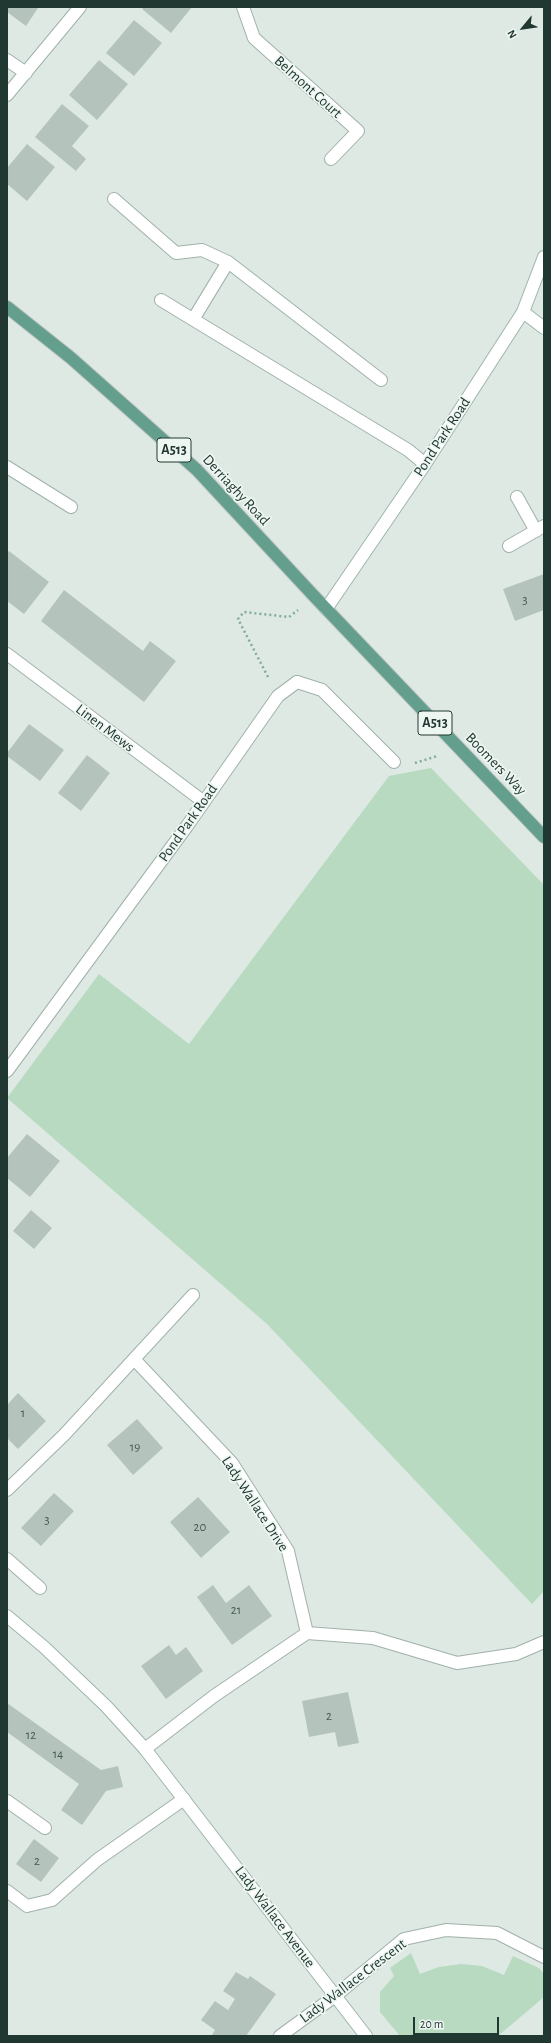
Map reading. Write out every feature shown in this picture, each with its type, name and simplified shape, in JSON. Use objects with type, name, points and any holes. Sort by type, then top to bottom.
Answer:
[{"type":"main road","name":"Derriaghy Road","points":[[7,307],[71,358],[197,470],[326,609]]},
{"type":"main road","name":"Boomers Way","points":[[326,609],[544,837]]},
{"type":"street","points":[[7,95],[80,7]]},
{"type":"street","name":"Belmont Court","points":[[243,7],[254,38],[358,131],[331,159]]},
{"type":"street","points":[[7,60],[26,73]]},
{"type":"street","points":[[114,199],[176,253],[202,250],[228,262],[381,380]]},
{"type":"street","name":"Pond Park Road","points":[[326,609],[425,464],[523,312],[544,257]]},
{"type":"street","points":[[194,318],[228,262]]},
{"type":"street","points":[[161,300],[194,318],[408,450],[425,464]]},
{"type":"street","points":[[523,312],[544,328]]},
{"type":"street","points":[[7,467],[70,507]]},
{"type":"street","points":[[509,546],[540,529],[517,497]]},
{"type":"street","name":"Linen Mews","points":[[7,654],[204,802]]},
{"type":"street","name":"Pond Park Road","points":[[7,1070],[204,802],[278,696],[297,682],[322,690],[394,762]]},
{"type":"street","points":[[7,1490],[64,1435],[193,1295]]},
{"type":"street","name":"Lady Wallace Drive","points":[[134,1359],[232,1463],[288,1551],[306,1633]]},
{"type":"street","points":[[7,1559],[40,1588]]},
{"type":"street","name":"Lady Wallace Avenue","points":[[7,1616],[44,1647],[94,1696],[144,1749],[366,2036]]},
{"type":"street","points":[[144,1749],[214,1696],[306,1633],[373,1638],[458,1663],[516,1654],[544,1642]]},
{"type":"street","points":[[7,1892],[27,1906],[52,1900],[96,1860],[184,1799]]},
{"type":"street","points":[[7,1801],[45,1828]]},
{"type":"street","name":"Lady Wallace Crescent","points":[[280,2036],[335,1996],[404,1939],[446,1930],[497,1933],[544,1957]]},
{"type":"path","points":[[278,696],[238,619],[244,612],[290,617],[313,596]]},
{"type":"path","points":[[394,762],[409,764],[461,750]]},
{"type":"green space","points":[[431,768],[544,885],[544,1591],[532,1604],[267,1324],[7,1098],[99,974],[189,1044],[389,776]]},
{"type":"green space","points":[[411,1953],[420,1974],[439,1967],[461,1964],[482,1966],[504,1975],[513,1956],[539,1968],[544,1974],[544,1997],[498,2036],[400,2036],[380,2012],[380,1992],[394,1976],[390,1968]]},
{"type":"building","points":[[7,7],[38,8],[26,26],[7,12]]},
{"type":"building","points":[[144,7],[192,7],[171,33],[142,9]]},
{"type":"building","points":[[134,20],[162,43],[134,76],[106,53]]},
{"type":"building","points":[[99,60],[128,84],[97,120],[69,95]]},
{"type":"building","points":[[62,104],[89,126],[72,146],[86,159],[76,171],[35,137]]},
{"type":"building","points":[[27,144],[55,167],[27,201],[7,184],[7,168]]},
{"type":"building","points":[[9,551],[49,582],[24,614],[7,601],[7,553]]},
{"type":"building","points":[[544,574],[544,610],[515,621],[503,589]]},
{"type":"building","points":[[64,590],[143,651],[150,641],[176,661],[144,702],[41,621]]},
{"type":"building","points":[[29,724],[64,750],[40,781],[7,756],[7,753]]},
{"type":"building","points":[[87,755],[110,773],[81,811],[58,793]]},
{"type":"building","points":[[27,1134],[60,1161],[30,1197],[7,1178],[7,1158]]},
{"type":"building","points":[[31,1210],[52,1228],[34,1249],[13,1231]]},
{"type":"building","points":[[18,1393],[46,1421],[18,1449],[7,1438],[7,1405]]},
{"type":"building","points":[[137,1419],[163,1448],[133,1475],[107,1445]]},
{"type":"building","points":[[54,1493],[74,1511],[41,1546],[21,1528]]},
{"type":"building","points":[[198,1497],[230,1532],[201,1558],[170,1522]]},
{"type":"building","points":[[213,1585],[226,1603],[249,1585],[272,1616],[232,1645],[197,1597]]},
{"type":"building","points":[[169,1645],[176,1655],[186,1647],[203,1671],[166,1699],[141,1666]]},
{"type":"building","points":[[348,1692],[359,1743],[338,1747],[335,1732],[309,1737],[302,1701]]},
{"type":"building","points":[[7,1703],[101,1770],[118,1766],[123,1787],[106,1791],[82,1825],[61,1810],[79,1784],[7,1732]]},
{"type":"building","points":[[34,1839],[59,1858],[41,1882],[16,1864]]},
{"type":"building","points":[[236,1972],[248,1979],[250,1976],[276,1994],[246,2036],[213,2036],[212,2035],[215,2030],[201,2020],[215,2001],[228,2010],[235,1999],[223,1991]]}]
